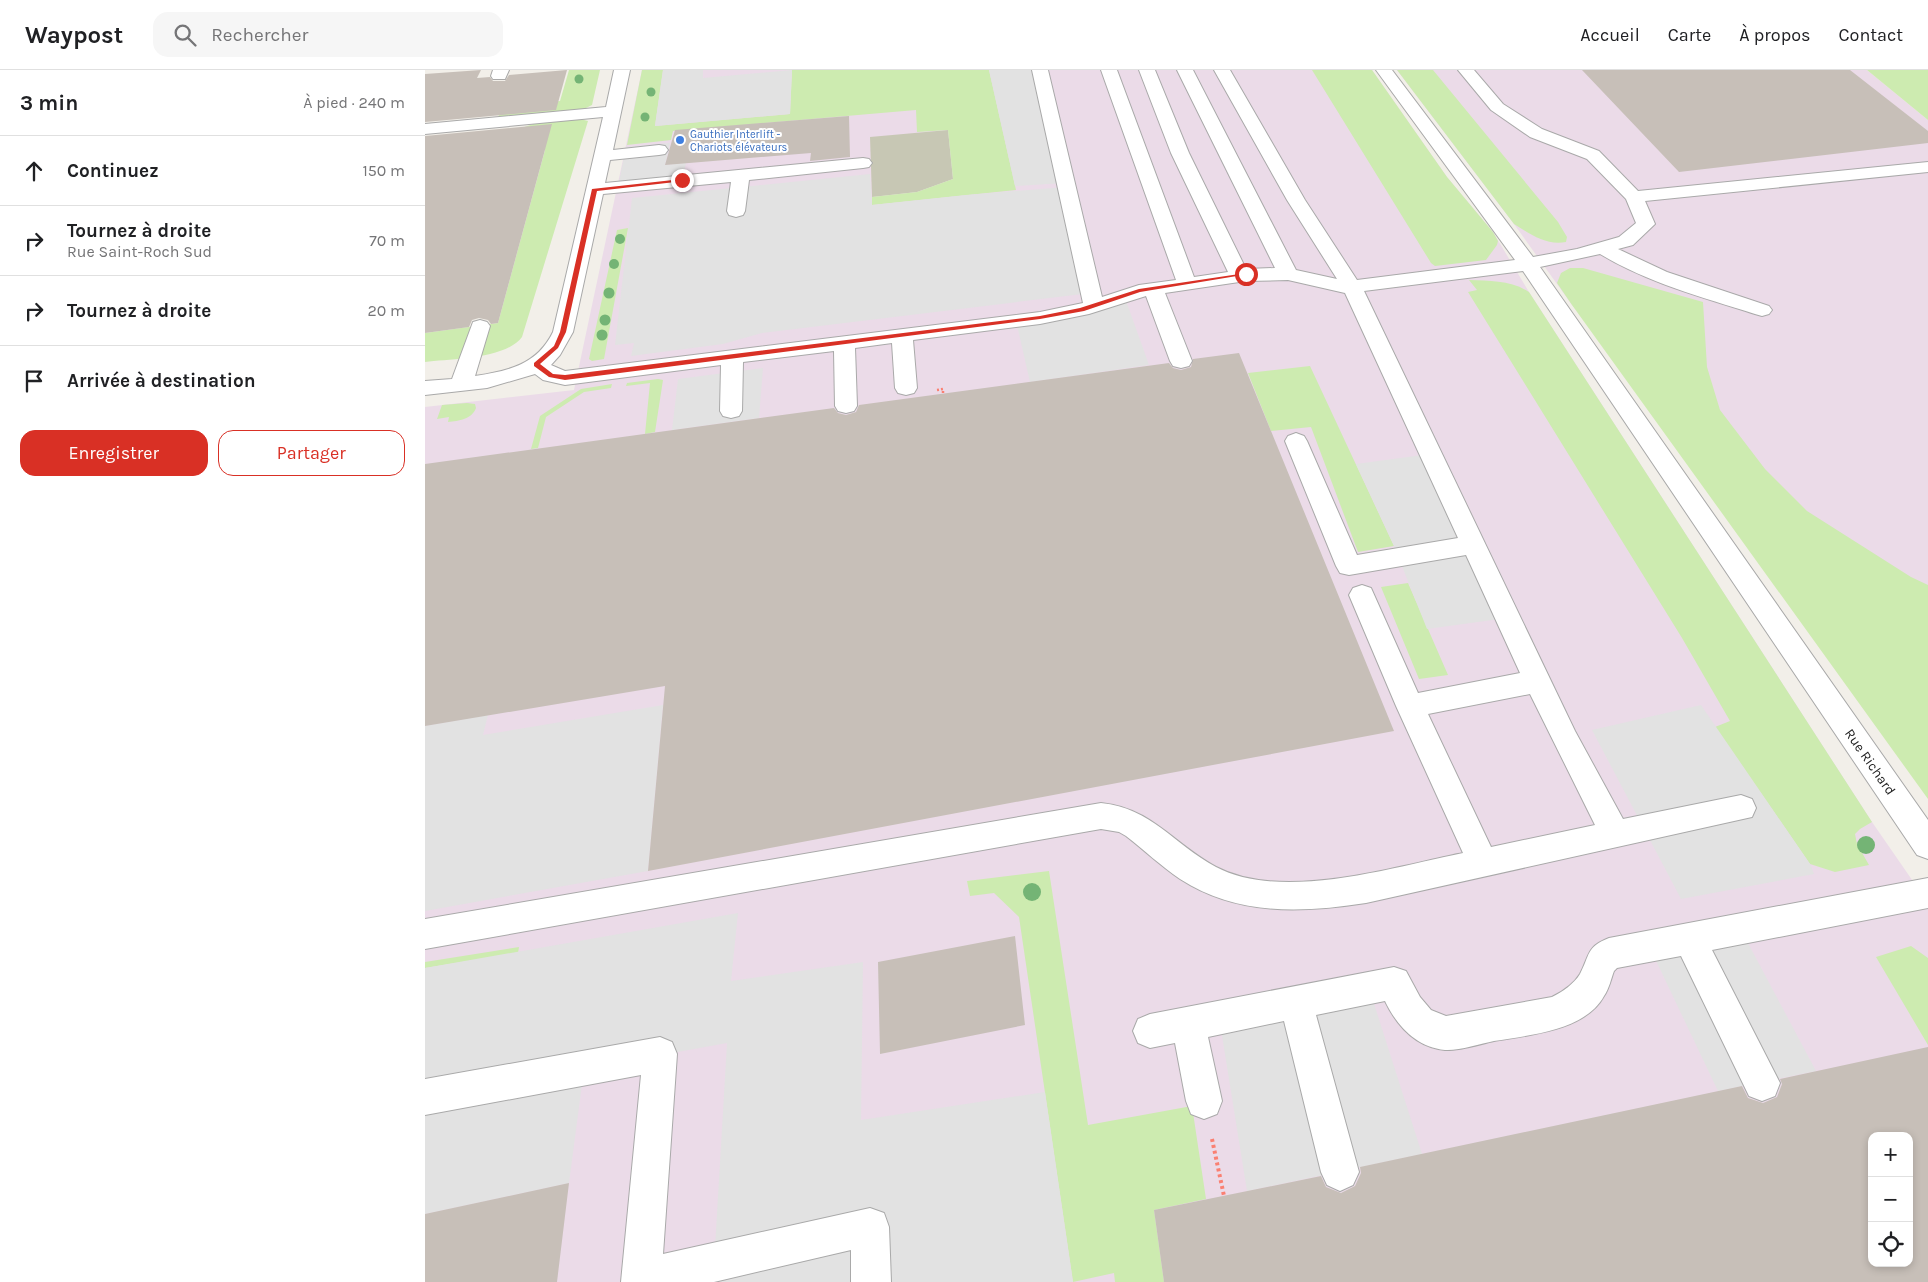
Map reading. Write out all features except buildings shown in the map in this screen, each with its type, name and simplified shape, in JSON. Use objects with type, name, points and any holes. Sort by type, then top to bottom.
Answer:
[{"type":"street","points":[[425,388],[501,377],[536,365],[556,346],[563,332],[622,70]]},
{"type":"street","points":[[1040,70],[1093,306]]},
{"type":"street","points":[[1109,70],[1187,284]]},
{"type":"street","points":[[1147,70],[1180,153],[1239,275]]},
{"type":"street","points":[[1185,70],[1288,274]]},
{"type":"street","points":[[1222,70],[1296,200],[1352,287],[1537,681],[1615,834]]},
{"type":"street","name":"Rue Richard","points":[[1384,70],[1527,264],[1928,845]]},
{"type":"street","points":[[536,365],[551,375],[565,378],[670,372],[732,356],[1040,318],[1093,306],[1133,292],[1239,275],[1288,274],[1336,286],[1352,287],[1527,264],[1603,248],[1626,241],[1646,224],[1634,197],[1593,156],[1536,132],[1497,107],[1466,70]]},
{"type":"street","points":[[425,129],[612,111]]},
{"type":"street","points":[[602,156],[659,150]]},
{"type":"street","points":[[594,190],[863,164]]},
{"type":"street","points":[[1634,197],[1928,168]]},
{"type":"street","points":[[736,211],[741,175]]},
{"type":"street","points":[[1603,248],[1641,269],[1762,310]]},
{"type":"street","points":[[1153,288],[1181,361]]},
{"type":"street","points":[[461,384],[479,326]]},
{"type":"street","points":[[902,335],[907,388]]},
{"type":"street","points":[[844,342],[846,406]]},
{"type":"street","points":[[731,411],[732,356]]},
{"type":"street","points":[[1296,441],[1349,566],[1473,546]]},
{"type":"street","points":[[1362,595],[1410,706],[1483,863]]},
{"type":"street","points":[[1410,706],[1537,681]]},
{"type":"street","points":[[425,934],[1101,816],[1119,817],[1132,823],[1172,855],[1209,879],[1233,888],[1267,895],[1303,896],[1351,892],[1741,808]]},
{"type":"street","points":[[1150,1031],[1394,983],[1406,1008],[1421,1024],[1434,1031],[1446,1033],[1556,1013],[1576,1002],[1592,986],[1601,961],[1609,954],[1928,893]]},
{"type":"street","points":[[1689,938],[1762,1082]]},
{"type":"street","points":[[1296,1002],[1340,1172]]},
{"type":"street","points":[[1188,1024],[1204,1101]]},
{"type":"street","points":[[425,1097],[660,1054],[641,1280],[870,1228],[871,1282]]},
{"type":"path","points":[[1204,1101],[1224,1196]]},
{"type":"shaded area","points":[[642,70],[1372,70],[1447,177],[1493,232],[1529,292],[1872,822],[1928,903],[1928,1282],[425,1282],[425,407],[574,390]]},
{"type":"shaded area","points":[[663,70],[703,70],[703,78],[792,70],[790,114],[655,126]]},
{"type":"shaded area","points":[[989,70],[1040,70],[1065,183],[1015,186]]},
{"type":"shaded area","points":[[1397,70],[1867,70],[1928,120],[1928,725],[1572,305],[1514,224]]},
{"type":"shaded area","points":[[948,130],[953,179],[917,192],[872,197],[870,137]]},
{"type":"shaded area","points":[[670,143],[665,165],[686,163],[682,180],[618,187],[626,147]]},
{"type":"shaded area","points":[[870,174],[872,205],[1066,187],[1091,293],[762,333],[723,344],[631,356],[634,343],[615,345],[632,198]]},
{"type":"shaded area","points":[[1124,295],[1149,365],[1030,382],[1016,321]]},
{"type":"shaded area","points":[[763,368],[759,418],[672,430],[678,379]]},
{"type":"shaded area","points":[[1430,454],[1507,618],[1427,629],[1394,546],[1356,464]]},
{"type":"shaded area","points":[[663,705],[648,871],[425,911],[425,726],[488,715],[483,735]]},
{"type":"shaded area","points":[[1701,705],[1810,864],[1814,874],[1681,899],[1592,730]]},
{"type":"shaded area","points":[[738,913],[731,981],[863,962],[861,1120],[1045,1092],[1073,1282],[713,1282],[727,1043],[584,1069],[569,1183],[425,1214],[425,968]]},
{"type":"shaded area","points":[[1740,928],[1816,1071],[1718,1091],[1649,946]]},
{"type":"shaded area","points":[[1369,988],[1422,1154],[1247,1191],[1219,1017]]},
{"type":"green space","points":[[569,70],[600,70],[592,105],[584,109],[498,117],[503,107],[560,101]]},
{"type":"green space","points":[[642,70],[663,70],[655,126],[790,114],[792,70],[989,70],[1016,190],[872,205],[872,197],[917,192],[953,179],[948,130],[917,132],[916,110],[673,131],[671,140],[627,145]]},
{"type":"green space","points":[[1312,70],[1372,70],[1447,177],[1493,232],[1498,241],[1497,245],[1486,260],[1435,266],[1431,263]]},
{"type":"green space","points":[[1397,70],[1433,70],[1558,222],[1567,237],[1566,242],[1545,241],[1514,224]]},
{"type":"green space","points":[[1867,70],[1928,70],[1928,120]]},
{"type":"green space","points":[[580,119],[588,121],[522,337],[504,350],[491,354],[463,359],[425,362],[425,333],[498,323],[545,150],[425,162],[536,123]]},
{"type":"green space","points":[[628,228],[604,359],[592,361],[589,359],[617,230]]},
{"type":"green space","points":[[1570,268],[1583,268],[1703,302],[1707,367],[1720,410],[1765,469],[1807,511],[1911,577],[1928,585],[1928,799],[1557,283],[1561,273]]},
{"type":"green space","points":[[1469,280],[1508,283],[1529,292],[1872,822],[1855,834],[1857,844],[1869,865],[1835,872],[1810,864],[1715,727],[1730,721],[1682,638],[1468,292],[1477,290]]},
{"type":"green space","points":[[1310,366],[1394,546],[1358,552],[1311,427],[1271,431],[1248,373]]},
{"type":"green space","points":[[663,380],[655,432],[645,434],[650,383],[626,386],[627,383]]},
{"type":"green space","points":[[612,384],[611,388],[584,392],[546,417],[538,448],[531,449],[540,416],[581,389]]},
{"type":"green space","points":[[475,404],[476,408],[468,417],[448,422],[449,417],[437,419],[442,405]]},
{"type":"green space","points":[[1408,583],[1448,675],[1419,679],[1381,587]]},
{"type":"green space","points":[[1049,871],[1088,1125],[1192,1106],[1206,1199],[1154,1210],[1164,1282],[1115,1282],[1114,1273],[1073,1282],[1019,917],[994,893],[970,896],[967,881]]},
{"type":"green space","points":[[1911,946],[1928,958],[1928,1045],[1876,957]]},
{"type":"green space","points":[[519,947],[518,953],[425,968],[425,962]]},
{"type":"place","name":"Gauthier Interlift - Chariots élévateurs","points":[[680,140]]},
{"type":"route","points":[[682,180],[594,190],[563,332],[556,346],[536,365],[551,375],[565,378],[1040,318],[1082,310],[1139,290],[1246,274]]}]
